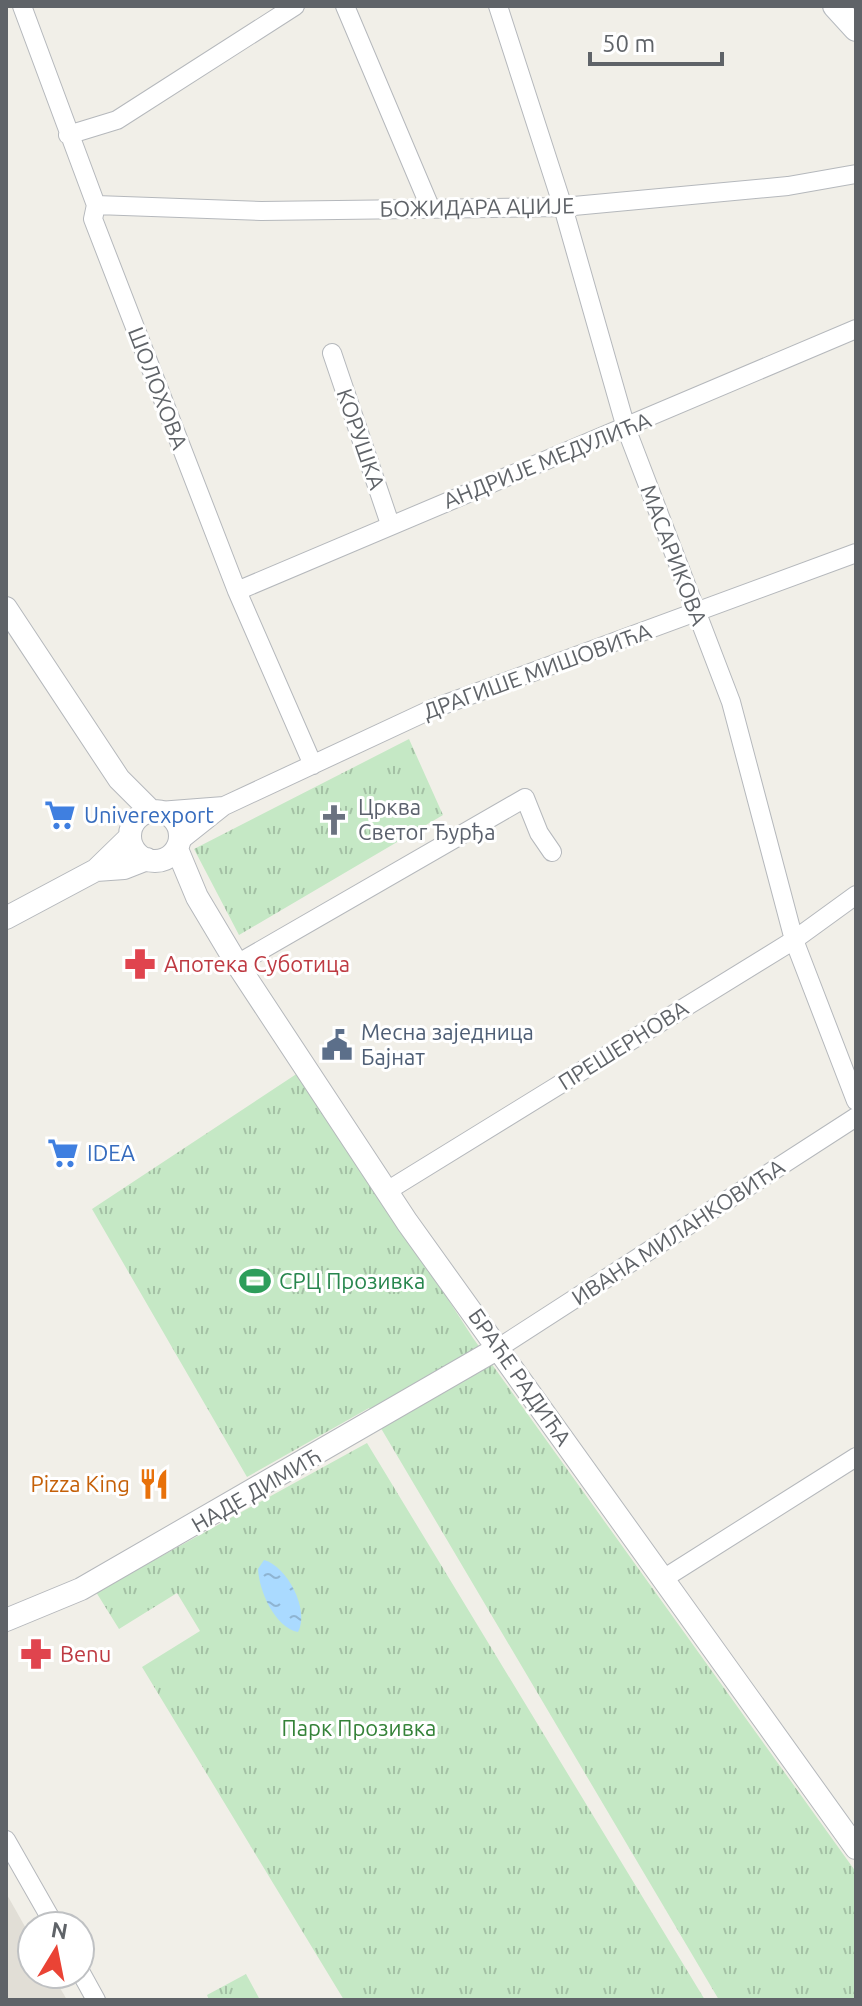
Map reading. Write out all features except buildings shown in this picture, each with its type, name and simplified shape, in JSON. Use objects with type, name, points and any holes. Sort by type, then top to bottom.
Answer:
[{"type":"main road","points":[[835,6],[856,29]]},
{"type":"street","name":"ШОЛОХОВА","points":[[22,6],[96,205],[93,219],[237,591],[313,765]]},
{"type":"street","points":[[68,135],[117,120],[295,6]]},
{"type":"street","points":[[345,6],[430,207]]},
{"type":"street","name":"МАСАРИКОВА","points":[[498,6],[563,207],[626,428],[731,702],[794,940],[856,1101]]},
{"type":"street","name":"БОЖИДАРА АЏИЈЕ","points":[[96,205],[261,211],[563,207],[717,194],[856,174]]},
{"type":"street","name":"АНДРИЈЕ МЕДУЛИЋА","points":[[237,591],[856,329]]},
{"type":"street","name":"КОРУШКА","points":[[332,353],[390,524]]},
{"type":"street","name":"ДРАГИШЕ МИШОВИЋА","points":[[166,852],[224,806],[432,709],[856,553]]},
{"type":"street","points":[[6,608],[144,821]]},
{"type":"street","points":[[237,964],[525,798],[539,833],[552,852]]},
{"type":"street","name":"ДРАГИШЕ МИШОВИЋА","points":[[144,821],[224,806]]},
{"type":"street","points":[[6,918],[96,870],[144,821],[173,819],[166,852]]},
{"type":"street","points":[[144,821],[133,848],[166,852]]},
{"type":"street","points":[[96,870],[124,868],[166,852]]},
{"type":"street","name":"БРАЋЕ РАДИЋА","points":[[166,852],[387,1191],[856,1848]]},
{"type":"street","name":"ПРЕШЕРНОВА","points":[[387,1191],[794,940],[856,895]]},
{"type":"street","name":"ИВАНА МИЛАНКОВИЋА","points":[[500,1347],[856,1117]]},
{"type":"street","name":"НАДЕ ДИМИЋ","points":[[6,1620],[81,1589],[500,1347]]},
{"type":"street","points":[[663,1579],[856,1457]]},
{"type":"street","points":[[6,1840],[46,1910]]},
{"type":"shaded area","points":[[6,1893],[16,1911],[16,1990],[61,1990],[67,2000],[6,2000]]},
{"type":"green space","points":[[409,739],[443,815],[239,935],[194,849]]},
{"type":"green space","points":[[301,1071],[473,1338],[856,1872],[856,2000],[719,2000],[369,1408],[247,1477],[92,1209]]},
{"type":"green space","name":"Парк Прозивка","points":[[367,1443],[705,2000],[344,2000],[142,1667],[200,1631],[177,1593],[119,1629],[96,1592]]},
{"type":"green space","points":[[246,1974],[260,2000],[209,2000],[207,1995]]},
{"type":"water","points":[[264,1560],[281,1571],[294,1590],[301,1612],[298,1632],[282,1624],[265,1598],[258,1569]]},
{"type":"place","name":"Univerexport","points":[[60,815]]},
{"type":"place","name":"Црква Светог Ђурђа","points":[[334,820]]},
{"type":"place","name":"Апотека Суботица","points":[[140,964]]},
{"type":"place","name":"Месна заједница Бајнат","points":[[337,1045]]},
{"type":"place","name":"IDEA","points":[[63,1153]]},
{"type":"place","name":"СРЦ Прозивка","points":[[255,1281]]},
{"type":"place","name":"Pizza King","points":[[154,1484]]},
{"type":"place","name":"Benu","points":[[36,1654]]}]
